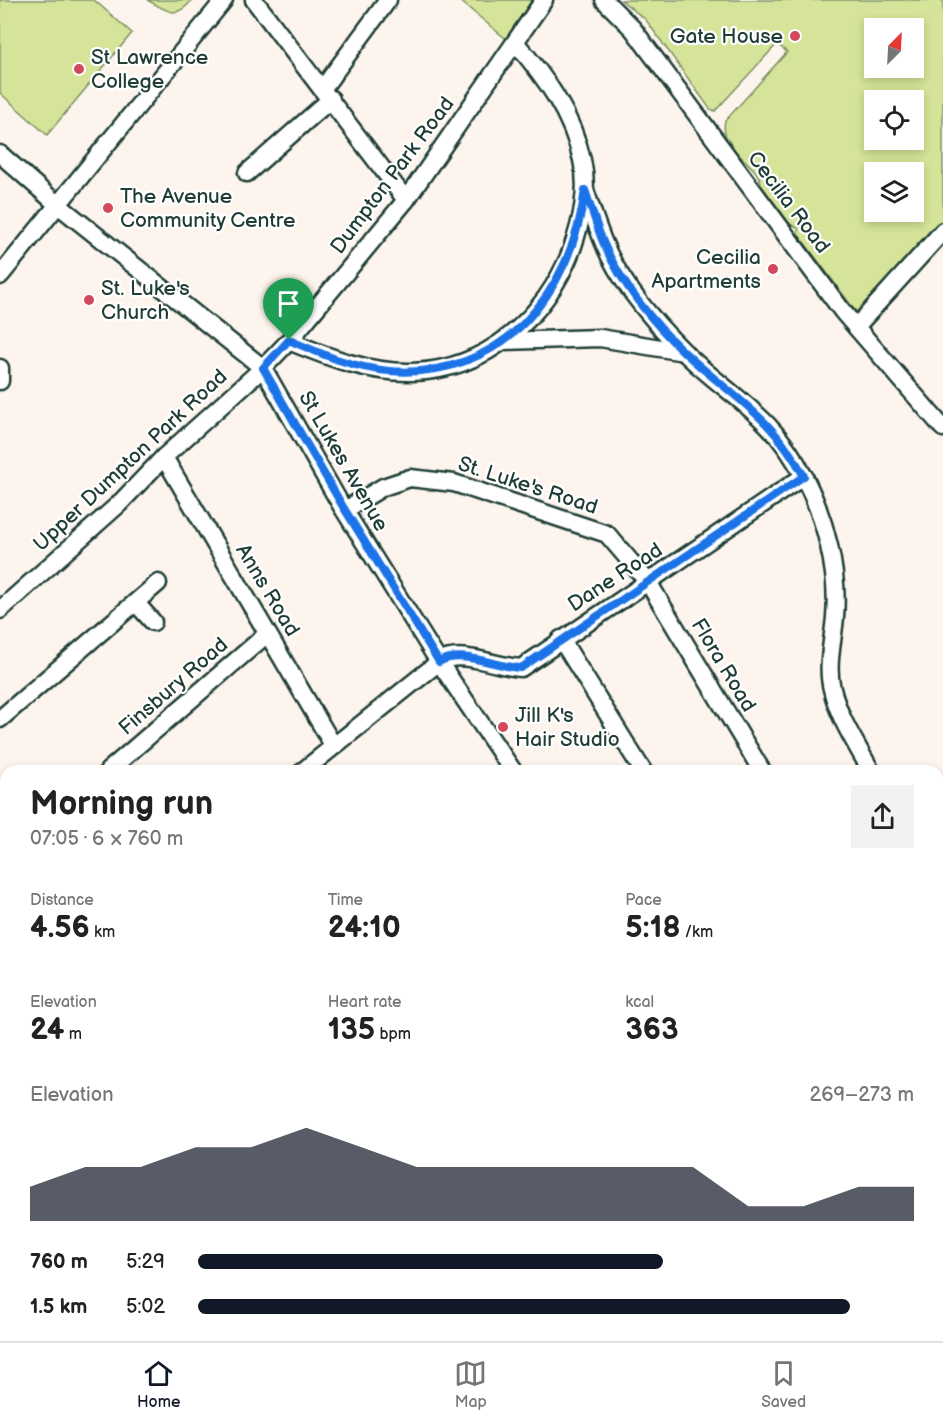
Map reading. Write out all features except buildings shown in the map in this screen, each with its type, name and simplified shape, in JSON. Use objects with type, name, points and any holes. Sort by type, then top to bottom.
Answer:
[{"type":"street","points":[[0,276],[224,0]]},
{"type":"street","points":[[254,0],[406,200]]},
{"type":"street","points":[[247,173],[327,94],[388,0]]},
{"type":"street","name":"Dumpton Park Road","points":[[263,368],[406,200],[544,0]]},
{"type":"street","name":"Cecilia Road","points":[[604,0],[633,29],[856,327],[943,428]]},
{"type":"street","points":[[289,340],[363,368],[414,372],[454,364],[481,355],[504,341],[536,313],[566,264],[581,224],[585,190],[582,161],[563,106],[515,42]]},
{"type":"street","name":"St Lukes Avenue","points":[[0,154],[58,205],[263,368],[345,510],[439,662],[509,765]]},
{"type":"street","points":[[585,190],[603,243],[626,282],[650,315],[684,352],[767,422],[788,446],[804,476],[816,502],[832,563],[836,615],[829,672],[832,689],[839,710],[868,765]]},
{"type":"street","points":[[856,327],[943,231]]},
{"type":"street","points":[[504,341],[600,338],[684,352]]},
{"type":"street","points":[[0,368],[0,381]]},
{"type":"street","name":"Upper Dumpton Park Road","points":[[0,610],[119,504],[164,457],[263,368]]},
{"type":"street","name":"Anns Road","points":[[164,457],[333,745]]},
{"type":"street","name":"Dane Road","points":[[439,662],[446,658],[467,658],[521,668],[804,476]]},
{"type":"street","name":"St. Luke's Road","points":[[345,510],[400,480],[454,483],[607,534],[648,582]]},
{"type":"street","name":"Flora Road","points":[[648,582],[758,765]]},
{"type":"street","points":[[0,719],[158,583]]},
{"type":"street","points":[[136,603],[153,622]]},
{"type":"street","name":"Finsbury Road","points":[[115,765],[267,634]]},
{"type":"street","points":[[561,639],[639,765]]},
{"type":"street","points":[[310,765],[439,662]]},
{"type":"green space","points":[[0,0],[94,0],[132,33],[47,135],[0,93]]},
{"type":"green space","points":[[147,0],[192,0],[181,10],[171,12]]},
{"type":"green space","points":[[459,0],[532,0],[506,39]]},
{"type":"green space","points":[[621,0],[943,0],[943,221],[857,313],[798,234],[798,228],[790,224],[761,185],[754,170],[733,149],[725,132],[725,121],[787,52],[777,44],[715,111],[710,109],[646,20]]},
{"type":"place","name":"Gate House","points":[[795,36]]},
{"type":"place","name":"St Lawrence College","points":[[79,69]]},
{"type":"place","name":"The Avenue Community Centre","points":[[108,208]]},
{"type":"place","name":"Cecilia Apartments","points":[[773,269]]},
{"type":"place","name":"St. Luke's Church","points":[[89,300]]},
{"type":"place","name":"Jill K's Hair Studio","points":[[503,727]]},
{"type":"route","points":[[585,190],[603,243],[626,282],[650,315],[684,352],[767,422],[788,446],[804,476],[521,668],[506,668],[467,658],[446,658],[439,662],[342,505],[263,368],[289,340],[315,352],[363,368],[390,371],[414,372],[454,364],[481,355],[504,341],[536,313],[552,290],[566,264],[581,224],[585,190]]}]
